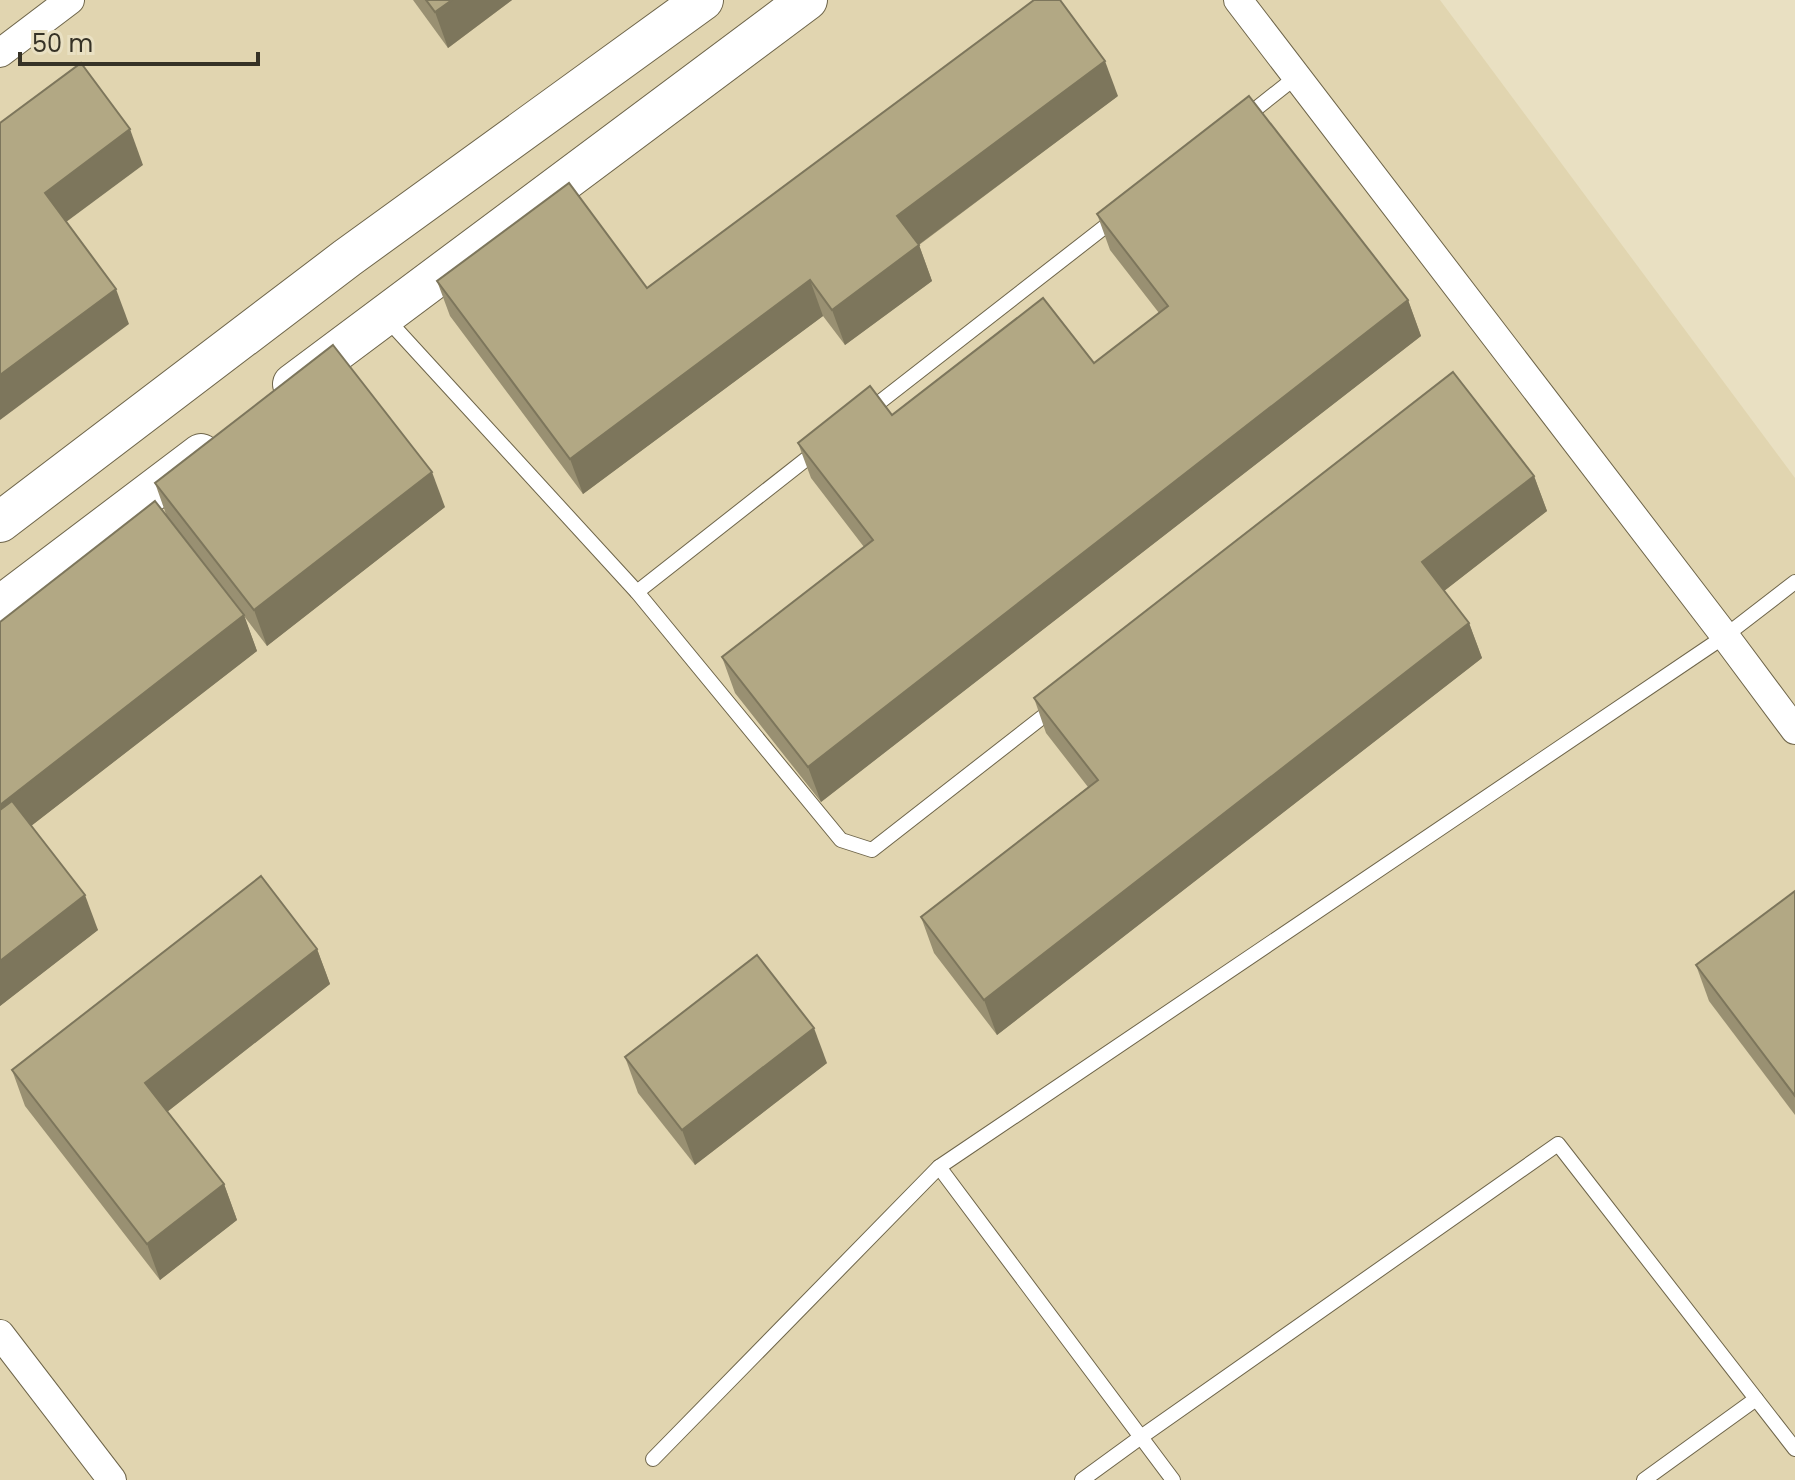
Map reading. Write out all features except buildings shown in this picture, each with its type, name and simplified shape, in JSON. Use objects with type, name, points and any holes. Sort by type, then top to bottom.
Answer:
[{"type":"street","points":[[0,522],[347,258],[703,0]]},
{"type":"street","points":[[0,606],[383,315],[807,0]]},
{"type":"street","points":[[1238,0],[1795,730]]},
{"type":"street","points":[[0,53],[62,2]]},
{"type":"street","points":[[0,1334],[112,1480]]},
{"type":"lane","points":[[1234,126],[1296,77]]},
{"type":"lane","points":[[861,417],[1122,213]]},
{"type":"lane","points":[[383,315],[637,592],[841,840],[872,850],[1071,695]]},
{"type":"lane","points":[[637,592],[836,436]]},
{"type":"lane","points":[[653,1459],[939,1167],[1725,636],[1795,582]]},
{"type":"lane","points":[[1082,1480],[1558,1144],[1795,1449]]},
{"type":"lane","points":[[939,1167],[1173,1480]]},
{"type":"lane","points":[[1644,1480],[1756,1399]]},
{"type":"shaded area","points":[[0,0],[1440,0],[1795,478],[1795,1480],[0,1480]]}]
